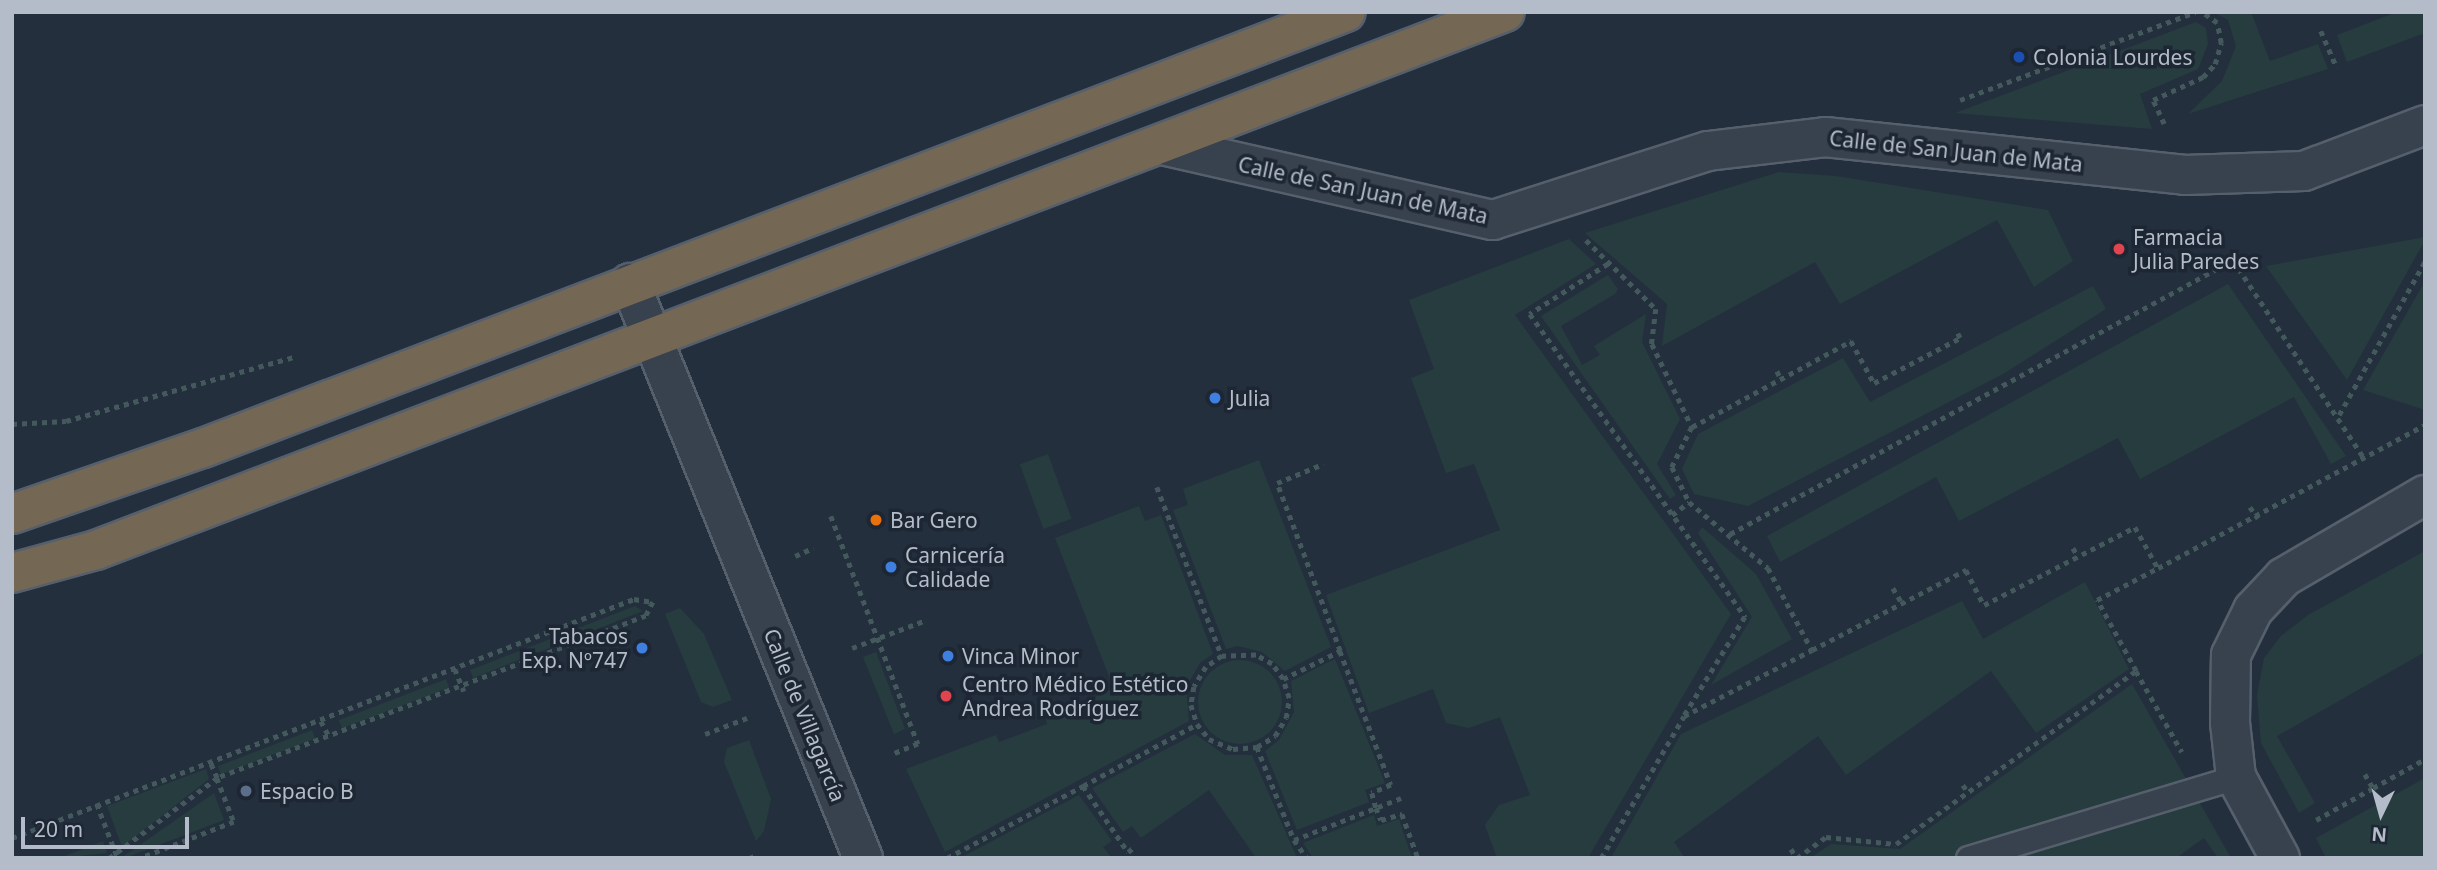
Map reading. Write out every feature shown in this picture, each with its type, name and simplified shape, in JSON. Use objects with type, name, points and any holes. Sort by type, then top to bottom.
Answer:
[{"type":"highway","points":[[12,514],[203,448],[1346,12]]},
{"type":"highway","points":[[12,573],[96,550],[1505,12]]},
{"type":"street","name":"Calle de San Juan de Mata","points":[[1162,145],[1493,220],[1708,151],[1825,137],[2185,175],[2304,171],[2425,125]]},
{"type":"street","name":"Calle de Villagarcía","points":[[631,283],[863,858]]},
{"type":"street","points":[[2280,858],[2218,781],[2230,723],[2231,655],[2253,610],[2284,577],[2310,558],[2425,495]]},
{"type":"lane","points":[[1968,858],[2218,781]]},
{"type":"path","points":[[1952,103],[2195,12]]},
{"type":"path","points":[[2169,135],[2152,100],[2203,77],[2215,64],[2221,43],[2217,23],[2202,12]]},
{"type":"path","points":[[2321,31],[2337,68]]},
{"type":"path","points":[[1580,235],[1656,309],[1652,344],[1692,427]]},
{"type":"path","points":[[1730,534],[2233,260],[2339,415],[2364,458]]},
{"type":"path","points":[[2339,415],[2425,261]]},
{"type":"path","points":[[1601,858],[1745,617],[1530,314],[1608,264]]},
{"type":"path","points":[[1812,650],[1768,568],[1689,502],[1672,467],[1692,427],[1850,341],[1874,383],[1960,338],[1955,329]]},
{"type":"path","points":[[1777,371],[1780,379]]},
{"type":"path","points":[[2218,781],[2136,671],[2097,600],[2258,518],[2425,425]]},
{"type":"path","points":[[1323,464],[1277,483],[1391,785],[1371,793],[1376,808],[1381,820],[1402,814],[1418,858]]},
{"type":"path","points":[[1157,487],[1222,656]]},
{"type":"path","points":[[1672,515],[1689,502]]},
{"type":"path","points":[[2250,507],[2258,518]]},
{"type":"path","points":[[831,516],[918,744],[893,754]]},
{"type":"path","points":[[1684,716],[1966,570],[1984,605],[2135,527],[2158,568]]},
{"type":"path","points":[[788,559],[813,548]]},
{"type":"path","points":[[2073,548],[2078,556]]},
{"type":"path","points":[[1893,588],[1902,603]]},
{"type":"path","points":[[12,838],[634,599],[653,602],[646,616],[216,778],[117,856],[109,858]]},
{"type":"path","points":[[852,648],[926,620]]},
{"type":"path","points":[[1283,679],[1340,651]]},
{"type":"path","points":[[1256,655],[1272,664],[1283,679],[1289,698],[1286,718],[1275,736],[1256,747],[1233,749],[1209,738],[1197,724],[1191,705],[1194,687],[1206,667],[1222,656],[1256,655]]},
{"type":"path","points":[[455,669],[464,691]]},
{"type":"path","points":[[1791,849],[1797,858],[1826,837],[1896,844],[2136,671]]},
{"type":"path","points":[[705,734],[747,718]]},
{"type":"path","points":[[321,721],[328,736]]},
{"type":"path","points":[[947,858],[1197,724]]},
{"type":"path","points":[[1256,747],[1294,840],[1307,858]]},
{"type":"path","points":[[2308,825],[2425,759]]},
{"type":"path","points":[[141,858],[233,822],[210,762]]},
{"type":"path","points":[[2365,774],[2373,788]]},
{"type":"path","points":[[1963,785],[1968,792]]},
{"type":"path","points":[[1083,786],[1128,852],[1133,848]]},
{"type":"path","points":[[1294,840],[1401,797]]},
{"type":"path","points":[[97,804],[117,856]]},
{"type":"path","points":[[749,858],[757,855]]},
{"type":"green space","points":[[2213,12],[2251,12],[2270,61],[2318,44],[2328,69],[2188,114],[2222,81],[2236,46],[2228,20]]},
{"type":"green space","points":[[2397,12],[2425,12],[2425,33],[2347,62],[2337,35]]},
{"type":"green space","points":[[2196,22],[2206,28],[2208,44],[2198,69],[2140,94],[2152,129],[1955,113]]},
{"type":"green space","points":[[1779,172],[1836,176],[2048,210],[2073,261],[2034,287],[1997,220],[1840,304],[1815,262],[1662,346],[1667,304],[1585,233]]},
{"type":"green space","points":[[2425,237],[2425,240],[2347,380],[2266,266]]},
{"type":"green space","points":[[1569,239],[1596,264],[1515,315],[1731,614],[1588,858],[1497,858],[1485,825],[1499,805],[1530,795],[1500,717],[1469,728],[1446,723],[1433,689],[1369,713],[1326,595],[1500,530],[1474,464],[1446,473],[1411,378],[1434,369],[1409,300]]},
{"type":"green space","points":[[1608,275],[1618,289],[1615,294],[1561,326],[1582,365],[1600,355],[1594,346],[1646,314],[1642,342],[1680,419],[1657,464],[1676,495],[1670,499],[1541,316]]},
{"type":"green space","points":[[2425,281],[2425,410],[2363,390]]},
{"type":"green space","points":[[2228,284],[2346,456],[2331,464],[2294,397],[2140,479],[2118,438],[1959,521],[1936,477],[1780,562],[1767,536]]},
{"type":"green space","points":[[2093,286],[2106,309],[2003,374],[1748,506],[1694,494],[1682,469],[1698,434],[1843,358],[1870,402]]},
{"type":"green space","points":[[1048,454],[1072,519],[1043,529],[1020,464]]},
{"type":"green space","points":[[1259,460],[1331,647],[1285,671],[1262,652],[1238,646],[1226,649],[1173,510],[1188,505],[1183,489]]},
{"type":"green space","points":[[1139,506],[1145,521],[1161,515],[1213,654],[1200,663],[1186,687],[1189,721],[945,852],[906,769],[996,735],[999,742],[1047,724],[1045,716],[1114,689],[1055,538]]},
{"type":"green space","points":[[1702,527],[1756,574],[1792,639],[1711,685],[1752,617],[1698,533]]},
{"type":"green space","points":[[2425,551],[2425,652],[2277,736],[2315,803],[2299,813],[2261,743],[2257,695],[2264,658],[2281,636],[2308,615]]},
{"type":"green space","points":[[2085,582],[2129,669],[2036,733],[1991,671],[1846,775],[1818,736],[1674,842],[1685,858],[1611,858],[1681,734],[1962,601],[1983,639]]},
{"type":"green space","points":[[635,606],[643,611],[473,678],[470,670]]},
{"type":"green space","points":[[680,608],[704,634],[732,700],[713,707],[701,702],[665,614]]},
{"type":"green space","points":[[876,652],[905,729],[894,734],[863,657]]},
{"type":"green space","points":[[1335,659],[1385,783],[1365,790],[1369,802],[1297,830],[1265,751],[1279,740],[1294,712],[1291,681]]},
{"type":"green space","points":[[1240,660],[1256,663],[1270,672],[1279,686],[1282,702],[1279,718],[1270,732],[1256,741],[1240,744],[1224,741],[1210,732],[1201,718],[1198,702],[1201,686],[1210,672],[1224,663]]},
{"type":"green space","points":[[446,679],[449,687],[342,729],[339,720]]},
{"type":"green space","points":[[2132,684],[2231,858],[2218,858],[2204,838],[2176,858],[1810,858],[1831,844],[1900,849]]},
{"type":"green space","points":[[312,730],[315,738],[221,775],[218,766]]},
{"type":"green space","points":[[1195,734],[1225,755],[1252,755],[1297,858],[1256,858],[1209,790],[1141,838],[1132,826],[1123,832],[1092,788]]},
{"type":"green space","points":[[749,740],[771,799],[764,831],[756,841],[724,762],[727,748]]},
{"type":"green space","points":[[206,769],[209,779],[122,847],[107,806]]},
{"type":"green space","points":[[2425,778],[2425,858],[2326,858],[2316,838]]},
{"type":"green space","points":[[214,793],[224,820],[125,858],[124,856]]},
{"type":"green space","points":[[1079,795],[1112,841],[1103,847],[1112,858],[960,858]]},
{"type":"green space","points":[[1374,815],[1377,826],[1399,819],[1412,858],[1313,858],[1303,843]]},
{"type":"green space","points":[[103,841],[107,853],[60,858]]},
{"type":"place","name":"Colonia Lourdes","points":[[2019,57]]},
{"type":"place","name":"Farmacia Julia Paredes","points":[[2119,249]]},
{"type":"place","name":"Julia","points":[[1215,398]]},
{"type":"place","name":"Bar Gero","points":[[876,520]]},
{"type":"place","name":"Carnicería Calidade","points":[[891,567]]},
{"type":"place","name":"Tabacos Exp. Nº747","points":[[642,648]]},
{"type":"place","name":"Vinca Minor","points":[[948,656]]},
{"type":"place","name":"Centro Médico Estético Andrea Rodríguez","points":[[946,696]]},
{"type":"place","name":"Espacio B","points":[[246,791]]}]
